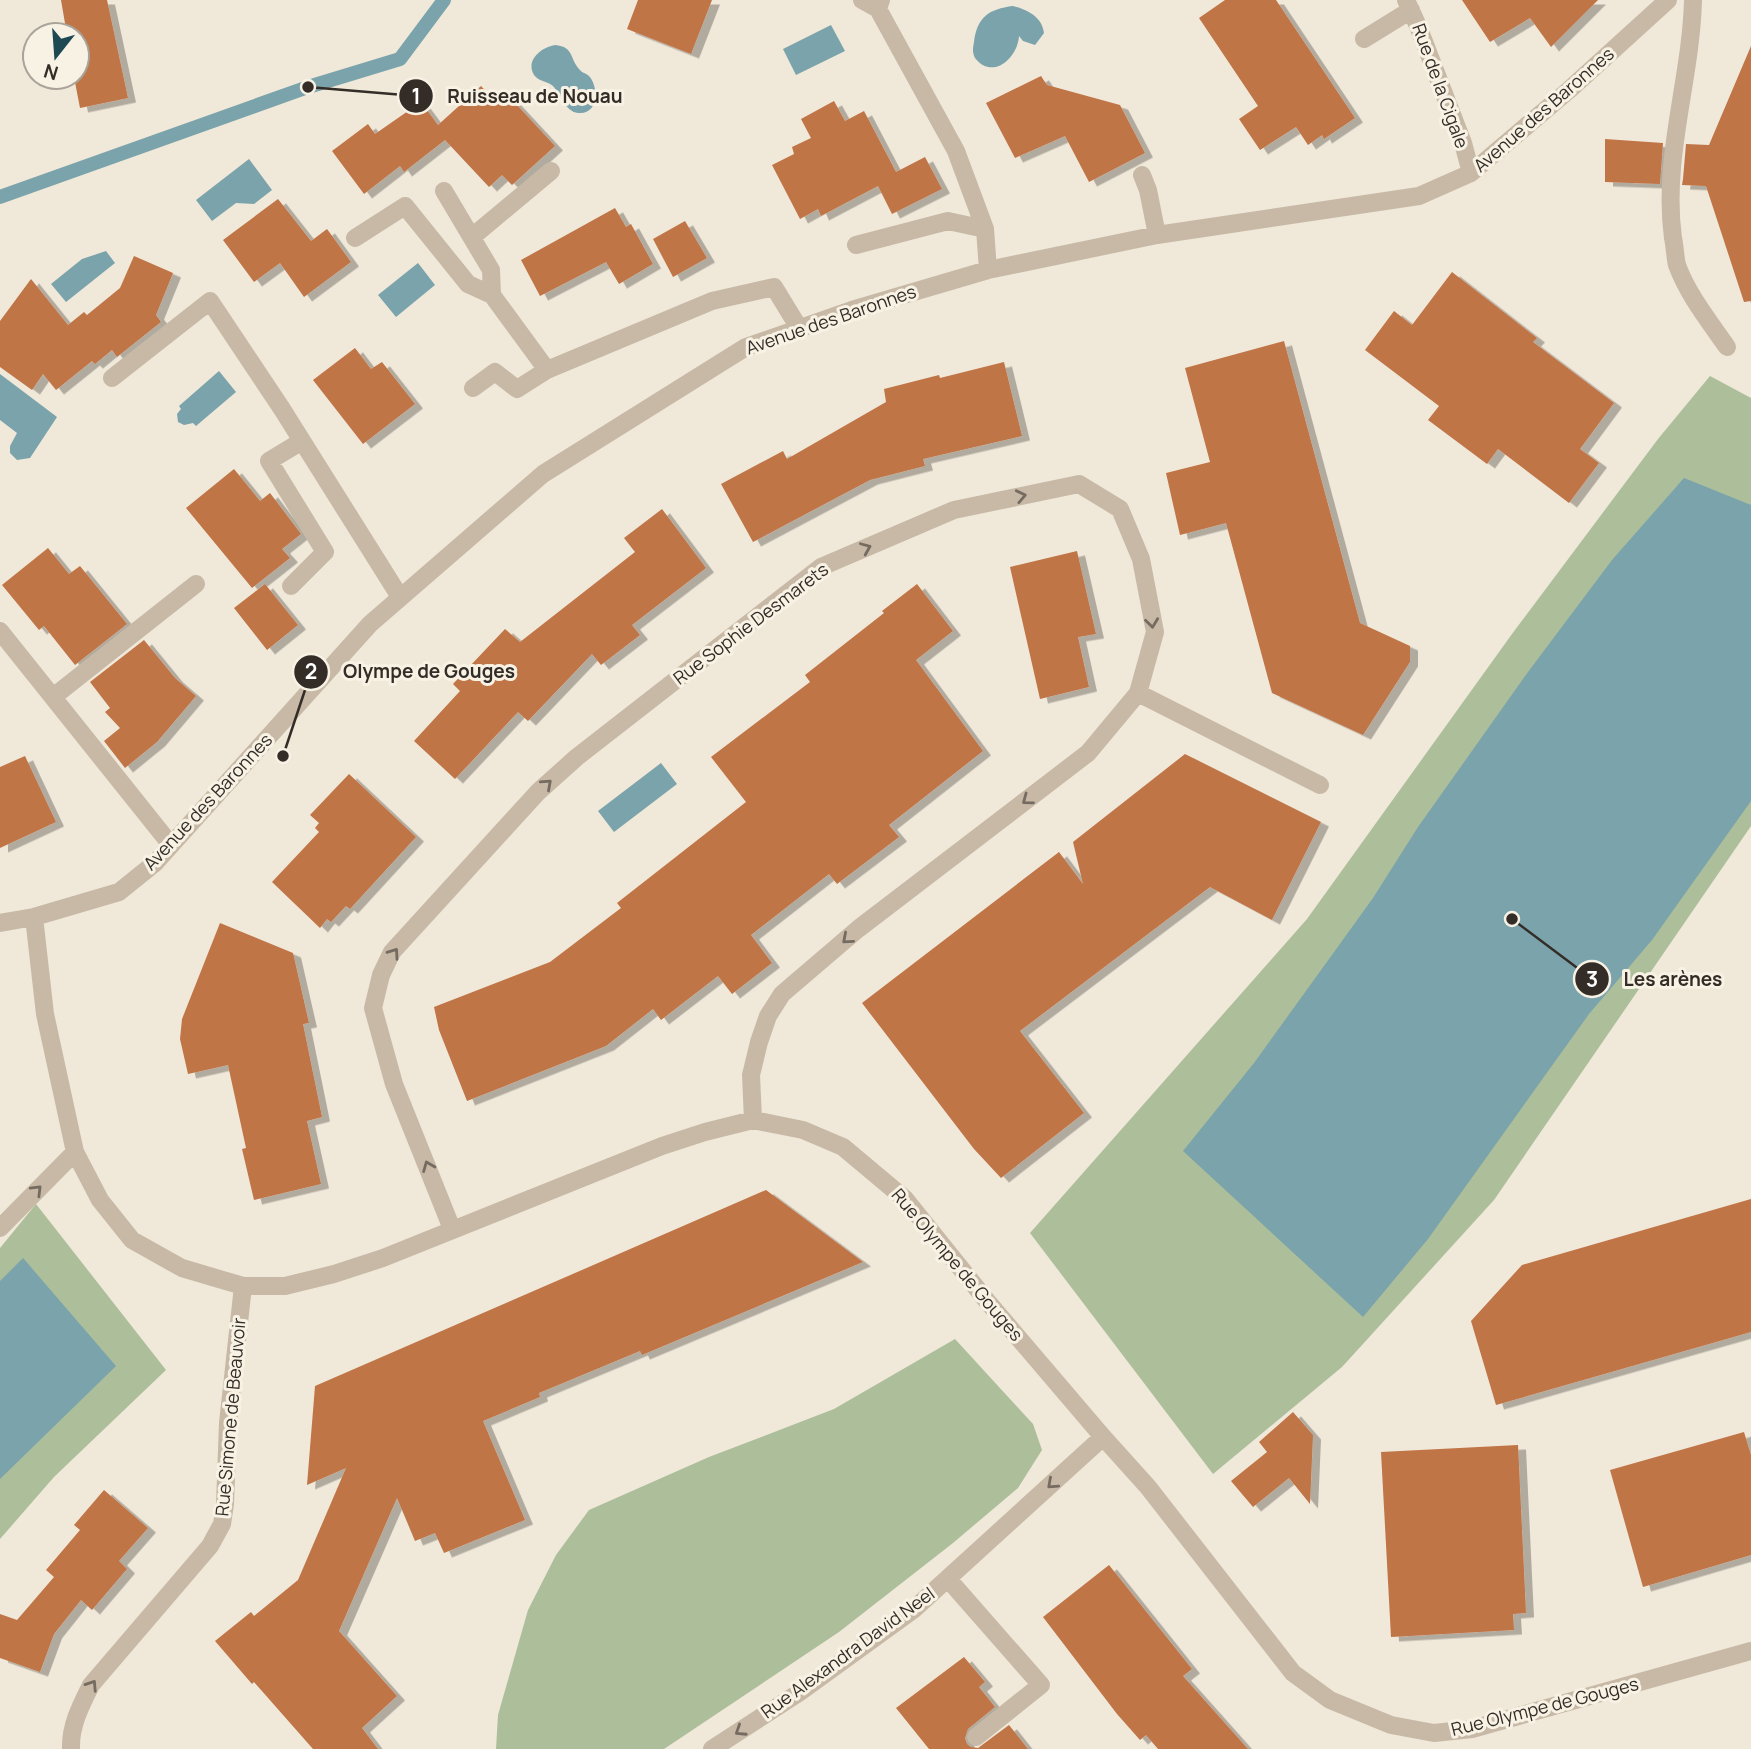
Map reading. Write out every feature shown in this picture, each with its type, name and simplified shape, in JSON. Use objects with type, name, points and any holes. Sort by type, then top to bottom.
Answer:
[{"type":"street","name":"Avenue des Baronnes","points":[[0,923],[34,917],[119,892],[155,863],[361,633],[400,597],[543,474],[746,347],[852,310],[988,270],[1157,235],[1419,196],[1471,173],[1569,90],[1668,0]]},
{"type":"street","points":[[1693,0],[1692,36],[1675,139],[1669,209],[1677,264],[1698,307],[1727,347]]},
{"type":"street","points":[[874,3],[956,150],[985,229],[988,270]]},
{"type":"street","name":"Rue de la Cigale","points":[[1409,5],[1471,173]]},
{"type":"street","points":[[1364,39],[1409,5]]},
{"type":"street","points":[[472,237],[551,170]]},
{"type":"street","points":[[1142,175],[1148,190],[1157,235]]},
{"type":"street","points":[[444,191],[491,270],[492,295]]},
{"type":"street","points":[[355,239],[405,206],[468,284],[492,295],[547,370]]},
{"type":"street","points":[[856,245],[948,221],[985,229]]},
{"type":"street","points":[[473,387],[495,372],[517,389],[547,370],[712,301],[774,287],[799,328]]},
{"type":"street","points":[[112,378],[210,301],[400,597]]},
{"type":"street","points":[[291,586],[325,552],[269,461],[302,441]]},
{"type":"street","name":"Rue Sophie Desmarets","points":[[452,1229],[394,1084],[373,1009],[381,975],[392,953],[538,792],[577,757],[821,567],[954,510],[1079,484],[1120,509],[1141,559],[1154,632],[1138,693],[1088,753],[858,929],[782,994],[768,1016],[758,1042],[751,1075],[753,1120]]},
{"type":"street","points":[[53,697],[195,583]]},
{"type":"street","points":[[0,631],[171,845]]},
{"type":"street","points":[[1138,693],[1320,785]]},
{"type":"street","name":"Rue Olympe de Gouges","points":[[34,917],[46,1014],[75,1152],[100,1200],[132,1240],[182,1268],[243,1286],[285,1286],[383,1258],[662,1146],[705,1132],[753,1120],[803,1130],[843,1147],[905,1199],[1103,1437],[1148,1487],[1293,1673],[1330,1700],[1391,1725],[1434,1733],[1472,1729],[1751,1651]]},
{"type":"street","points":[[0,1228],[75,1152]]},
{"type":"street","name":"Rue Simone de Beauvoir","points":[[71,1749],[79,1710],[91,1685],[210,1546],[222,1524],[228,1423],[243,1286]]},
{"type":"street","name":"Rue Alexandra David Neel","points":[[712,1749],[810,1685],[913,1610],[1103,1437]]},
{"type":"street","points":[[948,1579],[1041,1685],[976,1737]]},
{"type":"green space","points":[[1710,376],[1751,398],[1751,826],[1494,1200],[1342,1367],[1213,1474],[1030,1233],[1307,919],[1512,634],[1658,439]]},
{"type":"green space","points":[[36,1204],[166,1370],[54,1477],[0,1539],[0,1248]]},
{"type":"green space","points":[[955,1339],[1033,1424],[1042,1450],[1018,1488],[953,1543],[839,1632],[664,1749],[496,1749],[498,1715],[528,1610],[556,1555],[589,1510],[709,1457],[834,1409]]},
{"type":"water","points":[[1013,6],[1033,15],[1043,27],[1044,33],[1035,45],[1023,41],[1019,36],[1014,52],[1003,64],[997,67],[982,65],[973,52],[981,20],[997,9]]},
{"type":"water","points":[[831,25],[845,51],[796,75],[783,49]]},
{"type":"water","points":[[555,45],[566,48],[577,66],[592,81],[595,99],[590,110],[574,112],[553,86],[534,75],[533,59],[545,48]]},
{"type":"water","points":[[249,159],[272,190],[254,204],[236,203],[212,221],[196,200]]},
{"type":"water","points":[[106,251],[115,263],[66,302],[51,284],[82,259]]},
{"type":"water","points":[[418,263],[435,285],[396,317],[378,295]]},
{"type":"water","points":[[219,371],[236,392],[196,426],[193,423],[184,425],[178,422],[177,414],[181,409],[179,406]]},
{"type":"water","points":[[0,374],[57,417],[30,458],[17,460],[10,453],[10,446],[17,433],[0,420]]},
{"type":"water","points":[[1684,478],[1751,505],[1751,801],[1652,940],[1589,1014],[1428,1239],[1363,1317],[1183,1151],[1254,1063],[1373,898],[1418,827],[1528,672],[1612,560]]},
{"type":"water","points":[[661,763],[677,784],[614,832],[598,811]]},
{"type":"water","points":[[23,1258],[116,1366],[0,1479],[0,1281]]},
{"type":"building","points":[[61,0],[107,0],[128,98],[80,108],[77,91],[91,91],[91,21],[65,21]]},
{"type":"building","points":[[638,0],[712,0],[691,54],[627,29]]},
{"type":"building","points":[[1225,0],[1276,0],[1355,118],[1324,139],[1322,135],[1308,145],[1296,127],[1260,150],[1239,119],[1258,106],[1199,18]]},
{"type":"building","points":[[1462,0],[1598,0],[1551,47],[1530,18],[1490,42]]},
{"type":"building","points":[[1751,46],[1751,301],[1744,302],[1706,186],[1682,185],[1686,144],[1709,145]]},
{"type":"building","points":[[1041,76],[1047,85],[1120,105],[1145,153],[1089,182],[1065,136],[1015,158],[986,103]]},
{"type":"building","points":[[481,86],[495,101],[505,92],[555,146],[512,185],[502,175],[489,187],[445,140],[404,172],[400,166],[364,194],[332,151],[368,124],[375,134],[421,102],[438,125]]},
{"type":"building","points":[[834,101],[845,121],[864,111],[896,172],[925,157],[942,189],[892,214],[878,186],[821,216],[818,209],[800,219],[772,165],[794,154],[792,147],[811,138],[801,119]]},
{"type":"building","points":[[1605,139],[1663,143],[1660,184],[1605,182]]},
{"type":"building","points":[[278,199],[311,241],[327,229],[351,262],[304,297],[280,263],[254,282],[223,240]]},
{"type":"building","points":[[615,208],[626,227],[631,224],[653,264],[619,284],[606,262],[540,296],[521,260]]},
{"type":"building","points":[[685,221],[707,258],[673,277],[653,239]]},
{"type":"building","points":[[134,256],[173,273],[156,315],[161,322],[117,357],[112,350],[95,364],[92,361],[56,390],[43,374],[32,390],[0,367],[0,321],[31,279],[68,325],[84,312],[87,315],[120,288]]},
{"type":"building","points":[[1452,272],[1537,338],[1533,342],[1614,403],[1580,449],[1599,463],[1569,503],[1498,449],[1487,464],[1428,420],[1439,406],[1365,350],[1394,311],[1412,325]]},
{"type":"building","points":[[1284,341],[1360,623],[1410,646],[1410,662],[1363,735],[1272,693],[1226,523],[1180,535],[1166,473],[1210,462],[1185,368]]},
{"type":"building","points":[[355,348],[371,369],[382,362],[415,404],[363,444],[313,380]]},
{"type":"building","points":[[1004,362],[1022,436],[923,459],[925,466],[870,480],[753,542],[721,484],[783,451],[787,459],[886,402],[884,389]]},
{"type":"building","points":[[234,469],[260,501],[270,493],[301,534],[282,549],[290,558],[252,588],[186,508]]},
{"type":"building","points":[[662,509],[706,568],[632,625],[640,635],[601,665],[592,654],[528,721],[518,712],[455,779],[414,741],[460,691],[453,684],[505,629],[520,642],[635,552],[624,538]]},
{"type":"building","points":[[48,548],[69,574],[80,566],[127,624],[75,665],[44,626],[39,630],[2,585]]},
{"type":"building","points":[[1077,551],[1096,634],[1078,637],[1089,687],[1040,699],[1010,567]]},
{"type":"building","points":[[265,584],[298,625],[267,650],[234,608]]},
{"type":"building","points":[[917,584],[953,631],[916,660],[983,751],[889,825],[899,837],[837,884],[829,874],[751,935],[772,963],[732,994],[718,976],[661,1020],[653,1009],[606,1046],[467,1101],[439,1030],[434,1007],[550,962],[621,908],[617,903],[746,802],[711,757],[810,682],[805,675]]},
{"type":"building","points":[[144,640],[175,678],[196,696],[157,742],[125,768],[104,741],[120,728],[105,712],[110,708],[90,682]]},
{"type":"building","points":[[1185,754],[1321,822],[1272,920],[1210,887],[1020,1031],[1084,1113],[1001,1178],[974,1149],[862,1003],[1059,852],[1083,884],[1073,842]]},
{"type":"building","points":[[25,756],[56,822],[0,848],[0,767]]},
{"type":"building","points":[[349,774],[416,837],[350,909],[346,906],[331,922],[327,919],[320,928],[272,882],[319,832],[315,828],[319,823],[310,815]]},
{"type":"building","points":[[220,923],[293,953],[309,1023],[303,1024],[322,1117],[307,1121],[321,1184],[254,1200],[242,1149],[246,1148],[228,1065],[188,1074],[180,1039],[182,1019]]},
{"type":"building","points":[[766,1190],[863,1262],[642,1355],[640,1351],[539,1393],[540,1397],[483,1421],[525,1520],[444,1553],[435,1533],[415,1541],[397,1498],[339,1631],[397,1696],[362,1728],[378,1749],[313,1749],[215,1641],[251,1612],[254,1616],[298,1580],[346,1468],[307,1485],[315,1386]]},
{"type":"building","points":[[1751,1199],[1751,1332],[1496,1405],[1471,1321],[1522,1265]]},
{"type":"building","points":[[1293,1412],[1313,1435],[1310,1504],[1289,1478],[1253,1507],[1231,1481],[1267,1452],[1259,1442]]},
{"type":"building","points":[[1744,1432],[1751,1455],[1751,1555],[1643,1587],[1610,1470]]},
{"type":"building","points":[[1518,1445],[1526,1613],[1513,1614],[1514,1630],[1391,1637],[1381,1452]]},
{"type":"building","points":[[104,1490],[148,1528],[119,1561],[127,1569],[92,1610],[81,1600],[54,1634],[40,1672],[0,1658],[0,1614],[17,1620],[54,1577],[46,1570],[80,1530],[74,1525]]},
{"type":"building","points":[[1109,1565],[1192,1669],[1183,1676],[1248,1749],[1158,1749],[1146,1735],[1140,1740],[1043,1617]]},
{"type":"building","points":[[964,1657],[985,1682],[979,1687],[995,1707],[968,1729],[965,1738],[967,1744],[978,1748],[1009,1725],[1028,1749],[929,1749],[896,1708]]},
{"type":"waterway","points":[[0,197],[308,87],[400,59],[444,0]]},
{"type":"place","name":"Ruisseau de Nouau","points":[[308,87]]},
{"type":"place","name":"Olympe de Gouges","points":[[283,756]]},
{"type":"place","name":"Les arènes","points":[[1512,919]]}]
